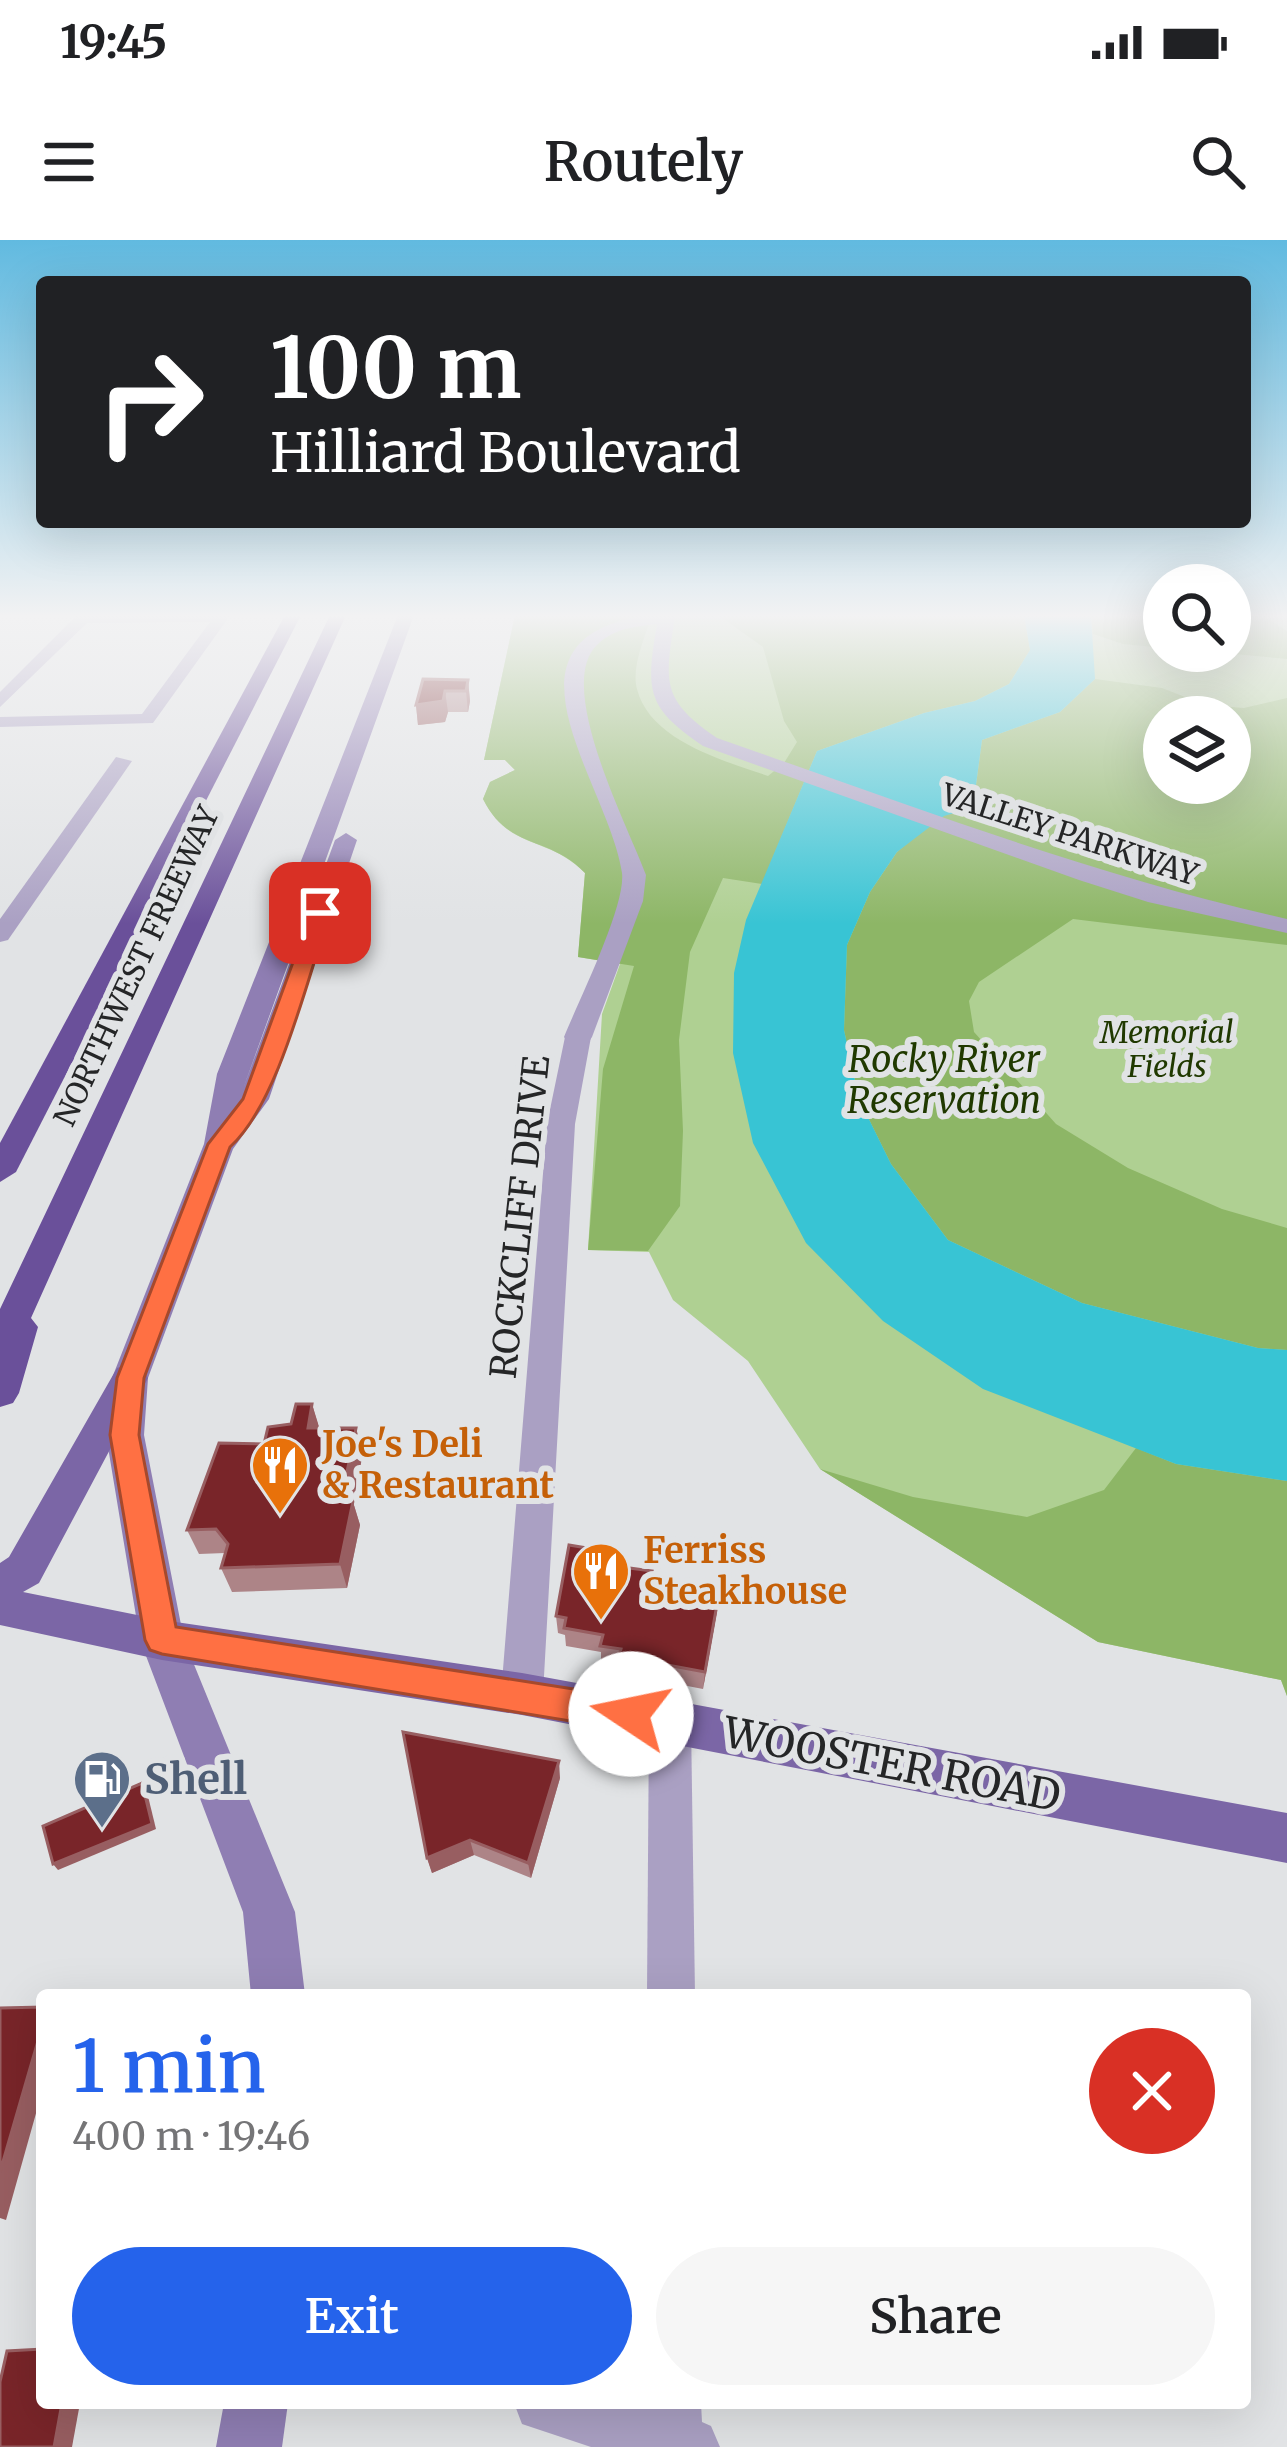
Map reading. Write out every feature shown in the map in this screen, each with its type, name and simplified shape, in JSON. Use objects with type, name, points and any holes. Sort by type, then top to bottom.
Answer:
[{"type":"highway","name":"NORTHWEST FREEWAY","points":[[0,1172],[239,718]]},
{"type":"highway","name":"NORTHWEST FREEWAY","points":[[0,1347],[291,718]]},
{"type":"highway","points":[[0,1393],[42,1258]]},
{"type":"main road","points":[[6,1592],[130,1378],[219,1144],[231,1073],[367,718]]},
{"type":"main road","points":[[219,1144],[236,1129],[254,1099],[390,718]]},
{"type":"main road","points":[[130,1378],[125,1435],[162,1640],[269,1912],[277,1989]]},
{"type":"main road","name":"WOOSTER ROAD","points":[[6,1592],[162,1640],[522,1694],[1287,1838]]},
{"type":"main road","points":[[249,2447],[255,2409]]},
{"type":"street","points":[[0,722],[148,718]]},
{"type":"street","name":"ROCKCLIFF DRIVE","points":[[522,1694],[561,1124],[578,1037],[631,902],[634,874],[574,718]]},
{"type":"street","name":"VALLEY PARKWAY","points":[[678,718],[710,742],[994,843],[1157,897],[1287,926]]},
{"type":"street","points":[[0,935],[123,760]]},
{"type":"street","points":[[670,1722],[671,1989]]},
{"type":"street","points":[[572,2409],[678,2431]]},
{"type":"green space","name":"Rocky River Reservation","points":[[493,718],[1143,718],[1143,804],[1251,804],[1251,718],[1287,718],[1287,1696],[1281,1680],[1098,1642],[820,1469],[748,1361],[673,1300],[649,1252],[588,1250],[602,1014],[620,964],[578,957],[585,873],[505,827],[483,799],[490,782],[515,770],[505,760],[484,760]]},
{"type":"green space","points":[[493,718],[654,718],[691,746],[768,776],[784,763],[797,742],[783,718],[910,718],[817,751],[762,884],[723,878],[690,952],[679,1040],[680,1206],[648,1251],[588,1250],[603,1069],[634,966],[578,957],[585,873],[493,816],[483,799],[490,782],[515,770],[505,760],[484,760]]},
{"type":"green space","points":[[1043,718],[1143,718],[1143,804],[1251,804],[1251,718],[1287,718],[1287,945],[1073,919],[979,982],[969,1001],[974,1032],[1056,1124],[1128,1168],[1222,1209],[1287,1228],[1287,1350],[1258,1348],[1082,1303],[948,1240],[891,1164],[859,1099],[844,1030],[847,945],[870,892],[897,852],[976,785],[982,740]]},
{"type":"green space","points":[[1136,1448],[1176,1464],[1287,1481],[1287,1696],[1281,1680],[1098,1642],[820,1469],[913,1497],[1027,1517],[1104,1490]]},
{"type":"water","points":[[910,718],[1043,718],[982,740],[976,785],[965,810],[944,816],[897,852],[870,892],[847,945],[844,1030],[859,1099],[891,1164],[948,1240],[1082,1303],[1258,1348],[1287,1350],[1287,1481],[1176,1464],[983,1389],[883,1321],[806,1243],[753,1143],[733,1053],[734,973],[746,920],[817,751]]},
{"type":"building","name":"Joe's Deli & Restaurant","points":[[296,1404],[312,1404],[308,1428],[356,1428],[341,1501],[353,1501],[340,1564],[221,1568],[228,1544],[216,1529],[187,1530],[219,1443],[264,1444],[268,1427],[291,1424]]},
{"type":"building","points":[[569,1545],[593,1549],[590,1573],[626,1579],[629,1568],[652,1571],[649,1583],[719,1593],[705,1672],[619,1656],[621,1649],[600,1646],[603,1635],[564,1628],[566,1618],[556,1616]]},
{"type":"building","points":[[403,1732],[559,1761],[528,1863],[470,1840],[427,1858]]},
{"type":"building","name":"Shell","points":[[142,1783],[152,1824],[53,1864],[43,1826]]},
{"type":"building","points":[[36,2007],[36,2048],[0,2172],[0,2008]]},
{"type":"building","points":[[36,2349],[36,2409],[61,2409],[54,2447],[0,2447],[0,2382],[7,2351]]},
{"type":"place","name":"Joe's Deli & Restaurant","points":[[280,1516]]},
{"type":"place","name":"Ferriss Steakhouse","points":[[601,1622]]},
{"type":"place","name":"Shell","points":[[102,1830]]},
{"type":"route","points":[[320,913],[254,1099],[236,1129],[219,1144],[130,1378],[125,1435],[162,1640],[631,1714]]},
{"type":"park label","name":"Memorial Fields","points":[[1167,1049]]}]
